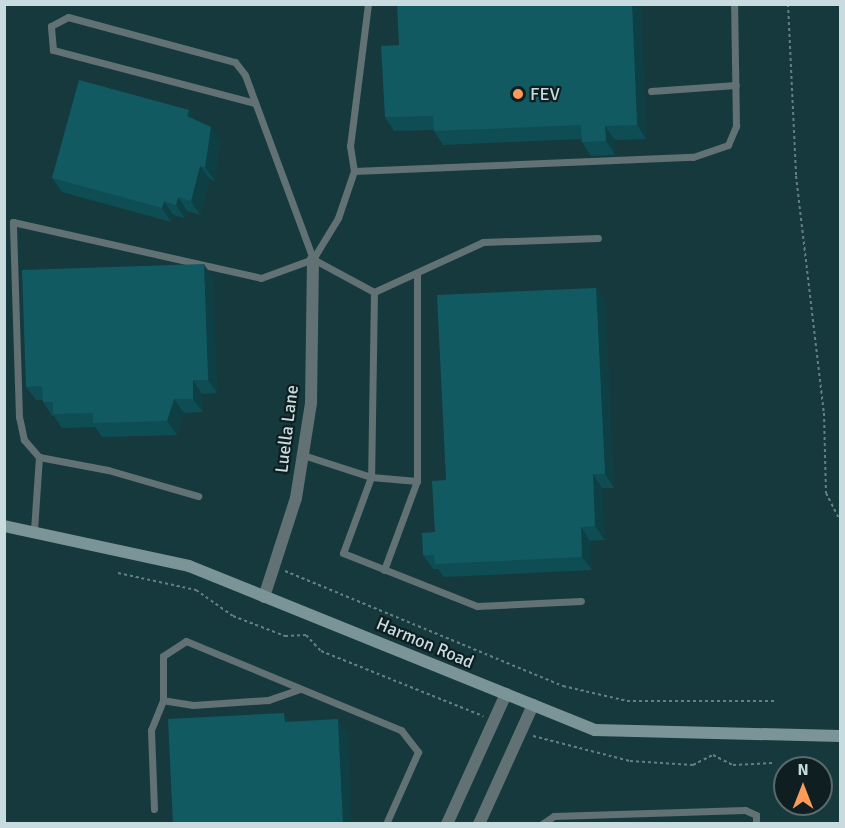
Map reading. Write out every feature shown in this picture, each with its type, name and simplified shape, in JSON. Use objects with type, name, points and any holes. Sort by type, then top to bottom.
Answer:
[{"type":"street","name":"Luella Lane","points":[[264,597],[296,498],[311,403],[313,259]]},
{"type":"street","name":"Harmon Road","points":[[4,526],[34,530],[189,566],[594,730],[840,736]]},
{"type":"street","points":[[447,824],[506,694]]},
{"type":"street","points":[[479,824],[533,705]]},
{"type":"lane","points":[[198,496],[108,470],[39,457],[24,440],[19,417],[13,222],[261,278],[313,259],[338,218],[354,171],[350,146],[368,4]]},
{"type":"lane","points":[[354,171],[693,157],[728,145],[736,126],[734,4]]},
{"type":"lane","points":[[255,103],[53,50],[51,26],[68,17],[235,62],[255,103],[313,259],[374,292]]},
{"type":"lane","points":[[651,91],[736,85]]},
{"type":"lane","points":[[374,292],[483,242],[598,238]]},
{"type":"lane","points":[[384,570],[417,481],[417,273]]},
{"type":"lane","points":[[374,292],[371,477],[343,553],[477,606],[581,601]]},
{"type":"lane","points":[[303,455],[371,477],[417,481]]},
{"type":"lane","points":[[34,530],[39,457]]},
{"type":"lane","points":[[154,808],[151,730],[164,700],[164,656],[186,641],[401,730],[418,752],[386,824]]},
{"type":"lane","points":[[164,700],[193,705],[268,700],[300,689]]},
{"type":"lane","points":[[542,824],[554,816],[745,810],[756,814],[756,824]]},
{"type":"path","points":[[788,4],[795,176],[824,413],[826,493],[840,520]]},
{"type":"path","points":[[840,544],[840,585]]},
{"type":"path","points":[[274,567],[563,686],[627,701],[776,701]]},
{"type":"path","points":[[118,573],[196,590],[233,616],[285,636],[306,635],[321,651],[494,721]]},
{"type":"path","points":[[521,732],[572,750],[630,761],[693,765],[713,755],[733,765],[773,763]]},
{"type":"building","name":"FEV","points":[[397,4],[632,4],[637,125],[605,126],[606,141],[582,142],[581,125],[434,131],[433,116],[385,117],[381,46],[399,45]]},
{"type":"building","points":[[79,80],[189,110],[187,116],[211,127],[205,167],[200,166],[191,201],[178,197],[176,205],[164,201],[162,208],[52,178]]},
{"type":"building","points":[[204,264],[208,380],[193,380],[193,399],[174,399],[167,421],[93,423],[93,413],[53,414],[53,402],[43,402],[42,386],[26,387],[22,270]]},
{"type":"building","points":[[596,288],[605,474],[593,474],[595,526],[581,527],[582,557],[435,564],[434,555],[423,555],[422,533],[435,532],[432,481],[446,480],[437,295]]},
{"type":"building","points":[[284,713],[285,722],[338,719],[343,824],[173,824],[168,719]]},
{"type":"place","name":"FEV","points":[[518,94]]}]
